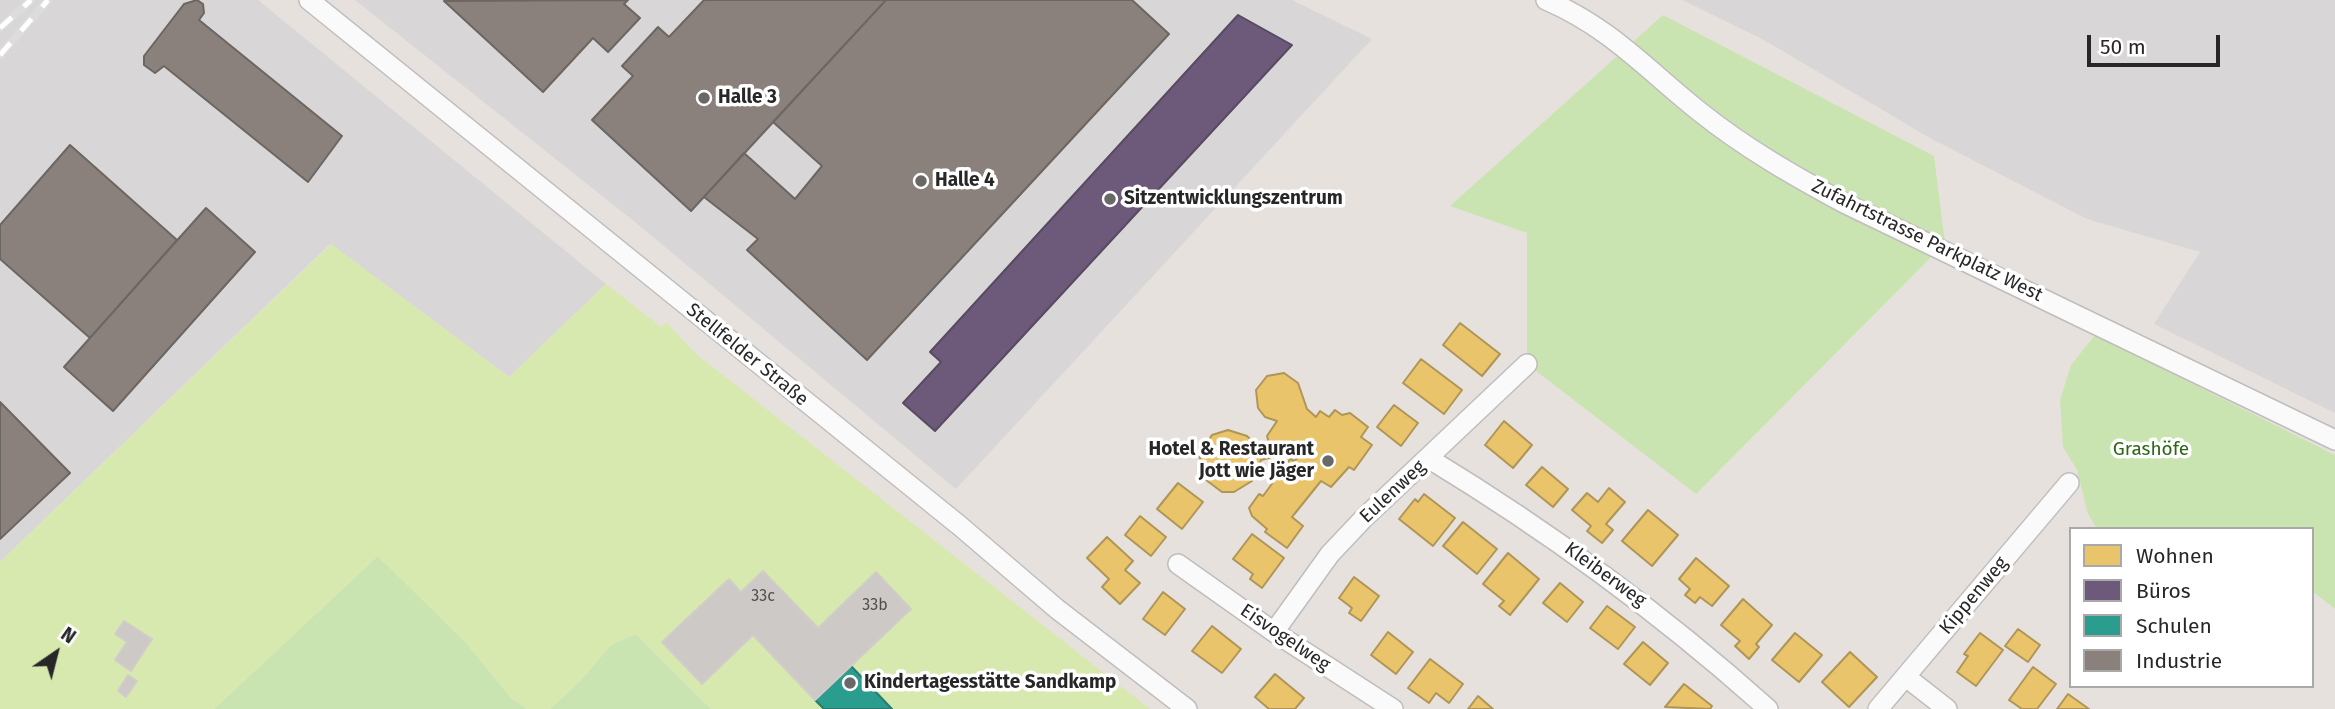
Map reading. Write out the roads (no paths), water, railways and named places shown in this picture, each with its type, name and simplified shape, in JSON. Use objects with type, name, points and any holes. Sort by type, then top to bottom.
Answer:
[{"type":"street","name":"Stellfelder Straße","points":[[309,0],[960,526],[1056,609],[1187,709]]},
{"type":"street","name":"Zufahrtstrasse Parkplatz West","points":[[1546,0],[1591,21],[1623,44],[1700,112],[1790,174],[1844,203],[2335,440]]},
{"type":"street","name":"Eulenweg","points":[[1274,632],[1331,554],[1364,518],[1527,364]]},
{"type":"street","name":"Kleiberweg","points":[[1428,458],[1504,505],[1637,598],[1768,709]]},
{"type":"street","name":"Kippenweg","points":[[1878,709],[2069,483]]},
{"type":"street","name":"Eisvogelweg","points":[[1178,564],[1274,632],[1393,709]]},
{"type":"street","points":[[1906,677],[1947,709]]},
{"type":"railway","points":[[0,28],[31,0]]},
{"type":"railway","points":[[0,55],[48,0]]},
{"type":"place","name":"Halle 3","points":[[704,98]]},
{"type":"place","name":"Halle 4","points":[[921,181]]},
{"type":"place","name":"Sitzentwicklungszentrum","points":[[1110,199]]},
{"type":"place","name":"Hotel & Restaurant Jott wie Jäger","points":[[1328,461]]},
{"type":"place","name":"Kindertagesstätte Sandkamp","points":[[850,683]]},
{"type":"park label","name":"Grashöfe","points":[[2151,450]]}]
